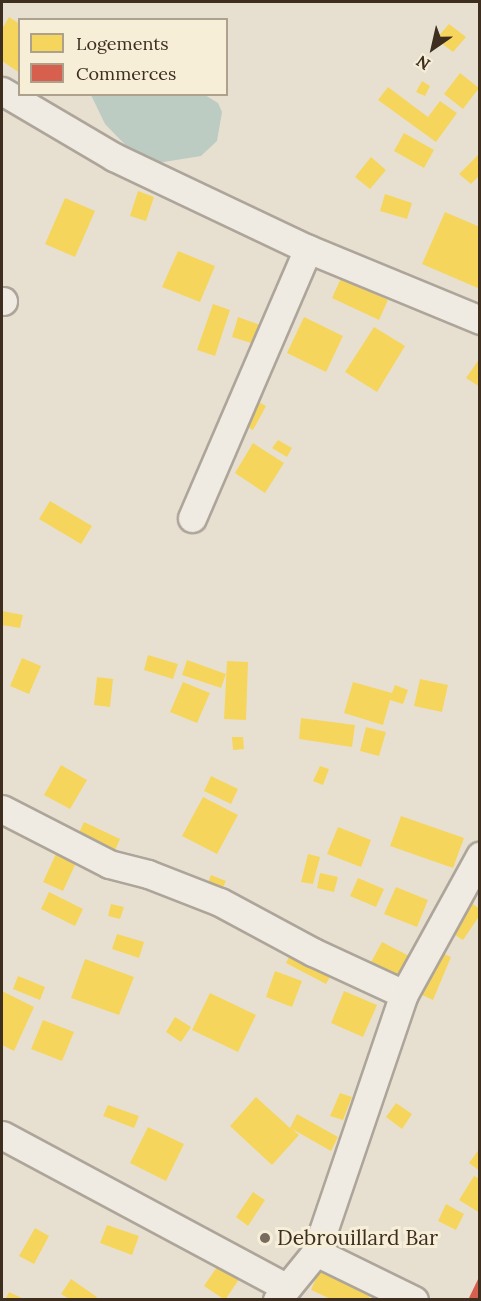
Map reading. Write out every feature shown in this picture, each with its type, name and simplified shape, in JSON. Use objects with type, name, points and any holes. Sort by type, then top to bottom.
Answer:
[{"type":"street","points":[[2,91],[114,157],[308,249],[480,320]]},
{"type":"street","points":[[192,518],[308,249]]},
{"type":"street","points":[[2,809],[109,864],[148,874],[220,902],[313,952],[404,994]]},
{"type":"street","points":[[2,1135],[282,1294],[316,1252],[404,994],[480,856]]},
{"type":"street","points":[[316,1252],[414,1299]]},
{"type":"shaded area","points":[[91,96],[207,96],[218,103],[222,112],[217,141],[201,156],[145,165],[105,124]]},
{"type":"building: Logements","points":[[9,17],[18,23],[18,72],[2,61],[2,29]]},
{"type":"building: Logements","points":[[449,24],[466,37],[453,52],[436,39]]},
{"type":"building: Logements","points":[[460,73],[479,88],[463,109],[444,94]]},
{"type":"building: Logements","points":[[422,81],[430,86],[425,96],[416,92]]},
{"type":"building: Logements","points":[[388,87],[428,117],[440,101],[457,113],[436,142],[378,100]]},
{"type":"building: Logements","points":[[404,133],[434,150],[424,168],[394,151]]},
{"type":"building: Logements","points":[[480,153],[480,175],[471,184],[459,174]]},
{"type":"building: Logements","points":[[371,157],[386,170],[370,189],[355,177]]},
{"type":"building: Logements","points":[[138,191],[154,197],[146,221],[130,216]]},
{"type":"building: Logements","points":[[385,194],[412,203],[407,219],[380,211]]},
{"type":"building: Logements","points":[[65,198],[95,211],[75,257],[45,244]]},
{"type":"building: Logements","points":[[445,212],[480,227],[480,289],[422,264]]},
{"type":"building: Logements","points":[[178,251],[215,266],[200,302],[162,287]]},
{"type":"building: Logements","points":[[341,278],[388,300],[379,320],[332,298]]},
{"type":"building: Logements","points":[[213,304],[230,310],[215,356],[197,350]]},
{"type":"building: Logements","points":[[238,317],[260,325],[254,344],[232,337]]},
{"type":"building: Logements","points":[[304,317],[343,336],[326,372],[287,353]]},
{"type":"building: Logements","points":[[374,327],[405,346],[377,392],[345,372]]},
{"type":"building: Logements","points":[[480,358],[480,387],[466,378]]},
{"type":"building: Logements","points":[[251,398],[266,406],[253,430],[238,422]]},
{"type":"building: Logements","points":[[278,440],[292,448],[287,457],[272,448]]},
{"type":"building: Logements","points":[[253,443],[284,463],[265,493],[235,473]]},
{"type":"building: Logements","points":[[50,501],[92,526],[81,544],[39,519]]},
{"type":"building: Logements","points":[[2,611],[23,615],[20,628],[2,625]]},
{"type":"building: Logements","points":[[148,655],[178,664],[173,679],[144,670]]},
{"type":"building: Logements","points":[[22,658],[41,666],[29,694],[10,686]]},
{"type":"building: Logements","points":[[187,660],[226,674],[221,688],[182,675]]},
{"type":"building: Logements","points":[[227,661],[248,662],[246,720],[224,719]]},
{"type":"building: Logements","points":[[97,677],[113,679],[110,707],[94,705]]},
{"type":"building: Logements","points":[[420,679],[448,685],[442,712],[414,706]]},
{"type":"building: Logements","points":[[183,682],[210,693],[197,723],[170,712]]},
{"type":"building: Logements","points":[[353,682],[392,693],[395,685],[408,690],[403,704],[390,700],[383,725],[344,713]]},
{"type":"building: Logements","points":[[301,718],[355,725],[352,747],[299,739]]},
{"type":"building: Logements","points":[[366,727],[386,732],[379,756],[360,751]]},
{"type":"building: Logements","points":[[232,737],[243,737],[244,749],[233,750]]},
{"type":"building: Logements","points":[[61,765],[87,780],[70,809],[44,795]]},
{"type":"building: Logements","points":[[320,766],[329,769],[323,785],[313,781]]},
{"type":"building: Logements","points":[[211,776],[238,789],[231,804],[204,791]]},
{"type":"building: Logements","points":[[203,797],[238,815],[217,854],[182,836]]},
{"type":"building: Logements","points":[[401,816],[464,838],[453,868],[390,846]]},
{"type":"building: Logements","points":[[84,822],[120,839],[112,857],[76,839]]},
{"type":"building: Logements","points":[[338,827],[371,840],[361,867],[327,854]]},
{"type":"building: Logements","points":[[61,843],[81,852],[63,891],[43,882]]},
{"type":"building: Logements","points":[[308,854],[320,857],[313,884],[301,882]]},
{"type":"building: Logements","points":[[320,873],[338,877],[334,892],[317,888]]},
{"type":"building: Logements","points":[[211,875],[226,881],[220,894],[206,888]]},
{"type":"building: Logements","points":[[358,878],[384,889],[376,907],[350,896]]},
{"type":"building: Logements","points":[[396,887],[428,900],[417,927],[384,914]]},
{"type":"building: Logements","points":[[49,892],[83,909],[75,926],[41,909]]},
{"type":"building: Logements","points":[[467,900],[480,909],[480,915],[463,940],[447,930]]},
{"type":"building: Logements","points":[[111,904],[124,907],[120,919],[108,916]]},
{"type":"building: Logements","points":[[117,934],[144,942],[139,958],[112,949]]},
{"type":"building: Logements","points":[[382,942],[415,959],[404,982],[370,964]]},
{"type":"building: Logements","points":[[294,947],[335,968],[326,984],[286,963]]},
{"type":"building: Logements","points":[[438,951],[451,957],[433,1000],[420,994]]},
{"type":"building: Logements","points":[[85,959],[134,977],[119,1015],[71,998]]},
{"type":"building: Logements","points":[[275,971],[302,981],[292,1007],[266,997]]},
{"type":"building: Logements","points":[[18,976],[45,987],[40,1000],[13,989]]},
{"type":"building: Logements","points":[[2,991],[34,1007],[14,1051],[2,1045]]},
{"type":"building: Logements","points":[[344,991],[377,1005],[363,1037],[331,1023]]},
{"type":"building: Logements","points":[[210,993],[256,1015],[238,1052],[192,1030]]},
{"type":"building: Logements","points":[[175,1017],[191,1027],[181,1042],[166,1032]]},
{"type":"building: Logements","points":[[43,1020],[74,1032],[62,1061],[31,1049]]},
{"type":"building: Logements","points":[[340,1093],[352,1097],[343,1120],[330,1116]]},
{"type":"building: Logements","points":[[256,1097],[290,1128],[297,1114],[338,1137],[331,1151],[292,1129],[299,1135],[272,1165],[230,1126]]},
{"type":"building: Logements","points":[[396,1103],[412,1114],[402,1129],[386,1117]]},
{"type":"building: Logements","points":[[108,1105],[139,1116],[134,1128],[103,1116]]},
{"type":"building: Logements","points":[[148,1127],[184,1144],[166,1181],[130,1163]]},
{"type":"building: Logements","points":[[480,1148],[480,1171],[469,1163]]},
{"type":"building: Logements","points":[[474,1176],[480,1179],[480,1213],[459,1200]]},
{"type":"building: Logements","points":[[253,1192],[265,1200],[248,1226],[236,1217]]},
{"type":"building: Logements","points":[[446,1204],[464,1214],[456,1230],[438,1221]]},
{"type":"building: Logements","points":[[107,1225],[139,1236],[132,1255],[100,1243]]},
{"type":"building: Logements","points":[[35,1228],[49,1236],[34,1264],[19,1256]]},
{"type":"building: Logements","points":[[221,1261],[242,1275],[225,1300],[204,1286]]},
{"type":"building: Logements","points":[[321,1267],[373,1290],[368,1300],[333,1300],[311,1290]]},
{"type":"building: Logements","points":[[71,1279],[97,1297],[95,1300],[71,1300],[61,1294]]},
{"type":"building: Logements","points":[[9,1292],[26,1300],[5,1300]]},
{"type":"building: Commerces","points":[[480,1275],[480,1300],[468,1300]]},
{"type":"place","name":"Debrouillard Bar","points":[[265,1238]]}]
